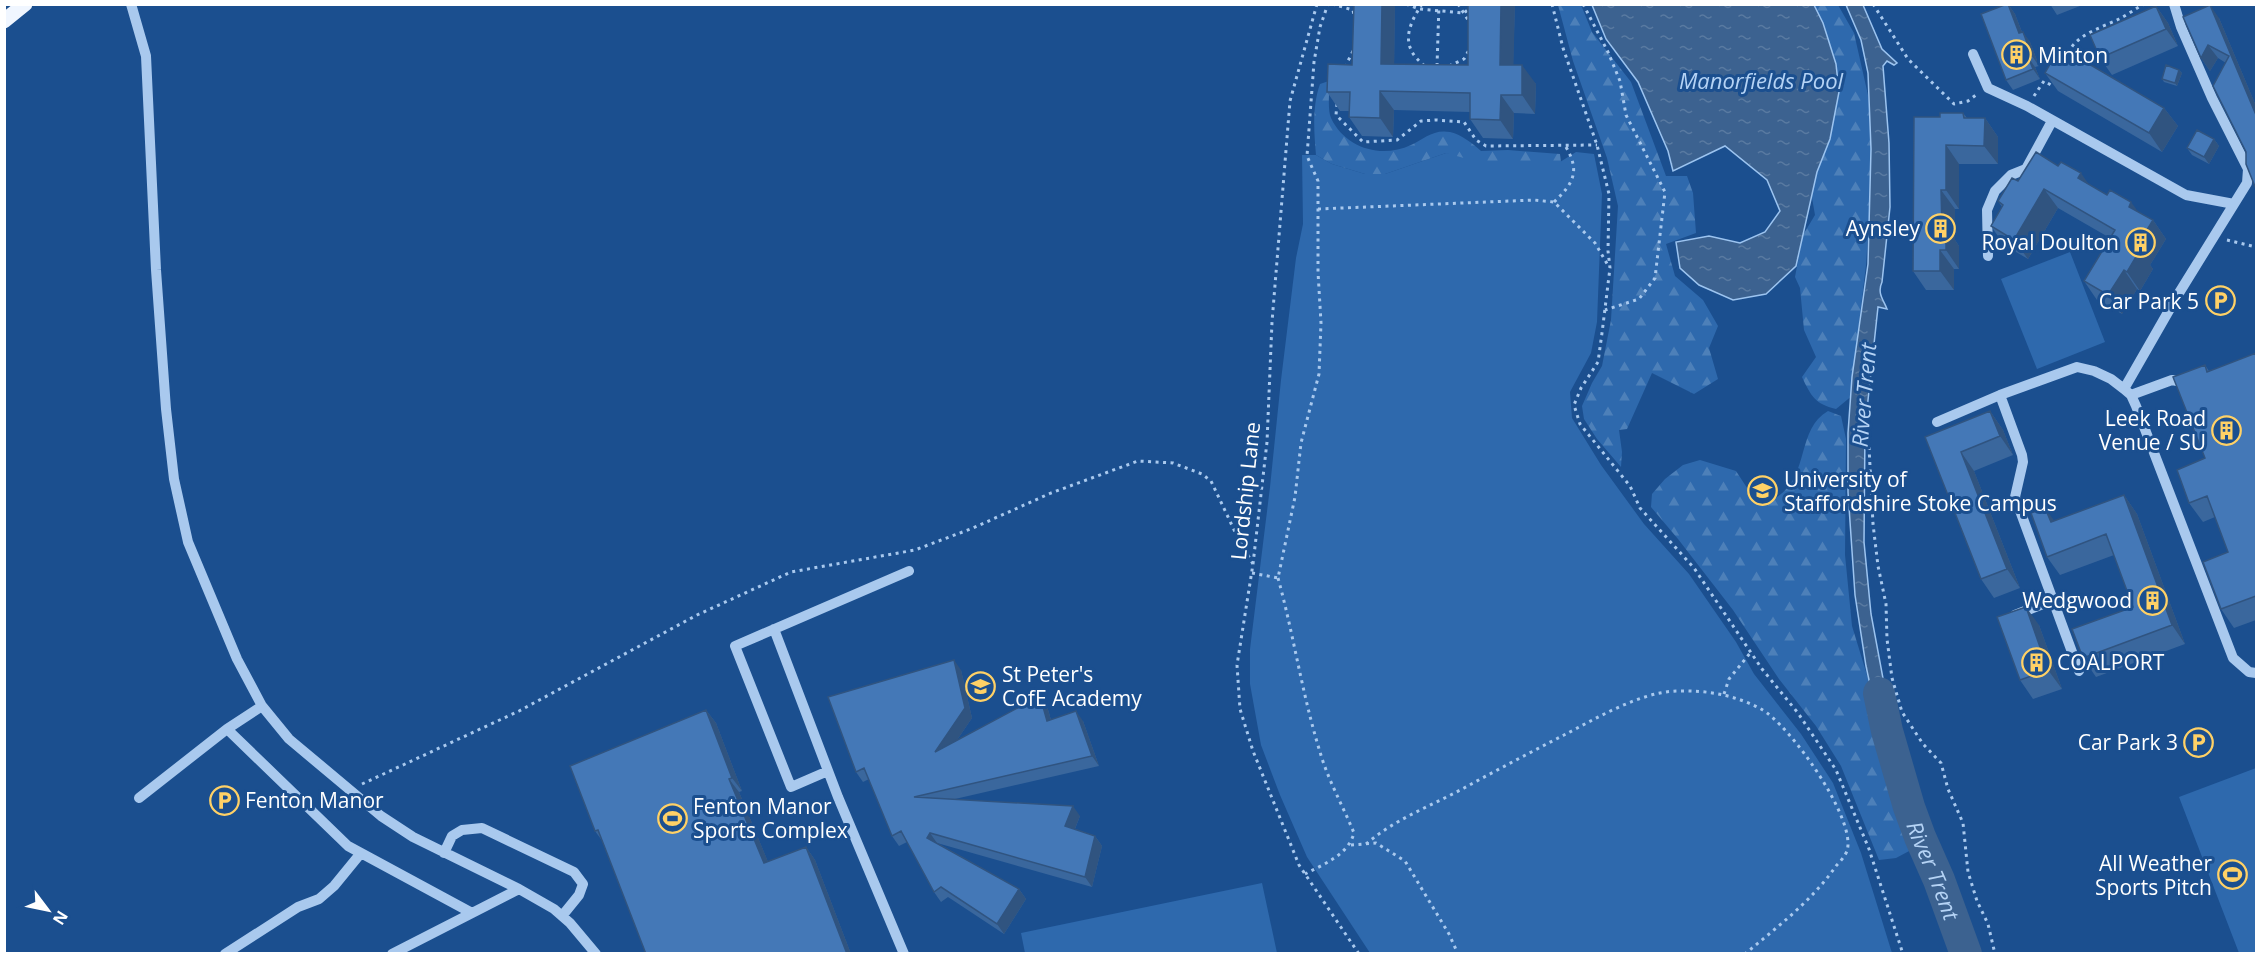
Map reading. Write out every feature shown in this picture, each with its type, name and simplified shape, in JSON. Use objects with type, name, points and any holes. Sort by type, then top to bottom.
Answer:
[{"type":"main road","points":[[4,21],[23,6]]},
{"type":"street","points":[[131,4],[146,56],[156,270],[166,409],[174,479],[188,542],[237,659],[262,706],[289,739],[381,816],[413,837],[519,889],[562,916],[596,954]]},
{"type":"street","points":[[2128,392],[2214,237],[2247,183],[2248,169],[2212,98],[2181,27],[2174,4]]},
{"type":"street","points":[[1973,54],[1988,88],[2027,106],[2186,195],[2234,204]]},
{"type":"street","points":[[1988,256],[1987,210],[1995,191],[2011,175],[2026,169],[2052,121]]},
{"type":"street","points":[[1937,422],[2077,366],[2111,379],[2128,392],[2233,658],[2249,672],[2256,674]]},
{"type":"street","points":[[2128,392],[2172,380],[2186,383],[2195,381]]},
{"type":"street","points":[[2000,395],[2022,455],[2023,462],[2015,497],[2079,671]]},
{"type":"street","points":[[828,771],[791,787],[735,646],[909,571]]},
{"type":"street","points":[[2015,615],[2053,600]]},
{"type":"street","points":[[774,629],[828,771],[904,954]]},
{"type":"street","points":[[139,798],[227,729],[262,706]]},
{"type":"street","points":[[227,729],[338,838],[361,853],[472,913]]},
{"type":"street","points":[[444,853],[452,836],[462,830],[482,828],[574,872],[583,884],[579,895],[562,916]]},
{"type":"street","points":[[225,954],[298,907],[319,899],[334,886],[361,853]]},
{"type":"street","points":[[392,954],[519,889]]},
{"type":"path","name":"Lordship Lane","points":[[1317,4],[1290,101],[1272,322],[1267,442],[1252,573],[1237,665],[1240,710],[1257,762],[1299,865],[1359,954]]},
{"type":"path","points":[[1351,845],[1354,833],[1321,756],[1301,685],[1278,578],[1295,497],[1301,443],[1319,374],[1321,323],[1318,272],[1318,181],[1307,156],[1308,128],[1320,27],[1330,4],[1353,10],[1355,22]]},
{"type":"path","points":[[1406,4],[1438,11],[1464,13],[1475,4]]},
{"type":"path","points":[[1437,68],[1439,4]]},
{"type":"path","points":[[1458,4],[1472,31]]},
{"type":"path","points":[[1464,4],[1464,13]]},
{"type":"path","points":[[1552,4],[1563,48],[1597,146],[1609,194],[1610,268],[1605,310],[1598,362],[1581,388],[1574,405],[1580,424],[1630,486],[1640,508],[1694,568],[1762,669],[1798,713],[1836,770],[1869,849],[1903,954]]},
{"type":"path","points":[[1874,4],[1908,59],[1954,104],[1968,101],[1988,88]]},
{"type":"path","points":[[2067,54],[2072,45],[2087,34],[2120,19],[2144,4]]},
{"type":"path","points":[[1582,5],[1608,52],[1620,81],[1626,115],[1665,192],[1655,278],[1639,299],[1605,310]]},
{"type":"path","points":[[1420,6],[1410,24],[1407,38],[1409,48],[1415,58],[1425,66],[1437,68],[1449,66],[1464,59],[1471,43]]},
{"type":"path","points":[[1343,70],[1354,51],[1354,41]]},
{"type":"path","points":[[1464,59],[1469,67]]},
{"type":"path","points":[[2027,106],[2044,81],[2051,85],[2055,78]]},
{"type":"path","points":[[1337,96],[1336,115],[1363,142],[1397,140],[1421,121],[1436,120],[1464,122],[1476,140],[1486,146],[1597,146]]},
{"type":"path","points":[[1554,202],[1568,188],[1574,173],[1574,160],[1565,146]]},
{"type":"path","points":[[1318,209],[1534,200],[1554,202],[1595,243],[1610,268]]},
{"type":"path","points":[[2214,237],[2256,247]]},
{"type":"path","points":[[1869,447],[1873,524],[1878,566],[1886,604],[1887,639],[1892,678],[1902,712],[1923,744],[1941,763],[1948,789],[1963,823],[1968,872],[1977,901],[1988,924],[1995,954]]},
{"type":"path","points":[[1252,573],[1278,578]]},
{"type":"path","points":[[1724,694],[1730,678],[1751,652]]},
{"type":"path","points":[[1366,844],[1383,830],[1504,765],[1632,701],[1675,691],[1724,694],[1763,710],[1791,735],[1826,785],[1848,835],[1847,852],[1818,890],[1745,954]]},
{"type":"path","points":[[1305,874],[1339,855],[1351,845],[1376,843],[1405,861],[1449,934],[1458,954]]},
{"type":"green space","points":[[1558,5],[1581,5],[1592,32],[1631,82],[1666,176],[1687,176],[1693,193],[1696,233],[1666,244],[1675,276],[1703,300],[1718,326],[1709,348],[1718,379],[1694,394],[1652,373],[1627,429],[1619,430],[1622,452],[1621,467],[1597,439],[1584,419],[1582,406],[1602,366],[1611,320],[1618,206],[1607,158],[1573,61]]},
{"type":"green space","points":[[1802,5],[1838,5],[1854,33],[1870,104],[1872,170],[1866,265],[1853,395],[1836,409],[1818,402],[1802,377],[1816,357],[1804,330],[1800,288],[1795,277],[1803,235],[1815,215],[1811,192]]},
{"type":"green space","points":[[1329,81],[1331,118],[1345,137],[1365,148],[1376,151],[1400,149],[1434,133],[1444,131],[1463,137],[1481,151],[1508,150],[1560,154],[1561,162],[1485,164],[1446,153],[1385,174],[1365,174],[1332,164],[1316,155],[1314,128],[1320,84]]},
{"type":"green space","points":[[1576,152],[1594,154],[1602,194],[1597,322],[1591,353],[1570,392],[1572,418],[1601,465],[1644,524],[1689,574],[1736,642],[1754,674],[1801,734],[1833,783],[1861,853],[1892,953],[1370,953],[1307,857],[1280,795],[1261,745],[1250,684],[1250,649],[1296,258],[1303,224],[1302,155],[1316,155],[1332,164],[1365,174],[1385,174],[1446,153],[1560,162]]},
{"type":"green space","points":[[2070,252],[2105,342],[2037,369],[2001,279]]},
{"type":"green space","points":[[1828,411],[1841,416],[1846,439],[1845,555],[1852,626],[1899,780],[1909,830],[1911,850],[1896,858],[1879,860],[1841,766],[1816,726],[1779,679],[1733,610],[1651,507],[1652,494],[1665,479],[1683,465],[1700,460],[1736,471],[1751,494],[1774,499],[1786,490],[1793,479],[1811,430],[1818,419]]},
{"type":"green space","name":"All Weather Sports Pitch","points":[[2256,768],[2256,953],[2239,953],[2179,797]]},
{"type":"green space","points":[[1262,883],[1277,953],[1025,953],[1021,933]]},
{"type":"water","name":"Manorfields Pool","points":[[1592,5],[1814,5],[1823,23],[1836,64],[1839,92],[1830,139],[1817,172],[1796,266],[1766,294],[1733,300],[1699,285],[1680,268],[1676,242],[1709,236],[1740,243],[1765,232],[1780,211],[1767,180],[1725,146],[1673,171],[1668,151],[1638,82],[1606,39]]},
{"type":"water","points":[[1846,5],[1863,5],[1882,49],[1897,63],[1894,65],[1887,61],[1883,66],[1889,143],[1890,207],[1880,289],[1887,309],[1878,307],[1865,428],[1864,542],[1871,614],[1893,732],[1881,736],[1866,666],[1855,595],[1848,492],[1848,433],[1852,377],[1868,264],[1871,149],[1868,73],[1861,40]]},
{"type":"building","points":[[1354,4],[1382,4],[1381,64],[1468,65],[1468,4],[1501,4],[1500,65],[1522,65],[1522,95],[1501,95],[1500,120],[1470,119],[1470,93],[1380,91],[1380,118],[1349,117],[1350,92],[1327,92],[1328,64],[1352,65]]},
{"type":"building","name":"Minton","points":[[2008,4],[2019,33],[2023,32],[2032,56],[2028,57],[2033,69],[2006,80],[1981,14]]},
{"type":"building","points":[[2210,5],[2256,115],[2256,189],[2246,164],[2246,152],[2213,86],[2229,56],[2208,45],[2201,58],[2183,17]]},
{"type":"building","points":[[2156,6],[2166,29],[2100,58],[2090,35]]},
{"type":"building","points":[[2060,47],[2164,108],[2149,133],[2045,73]]},
{"type":"building","points":[[2166,65],[2179,70],[2175,83],[2162,79]]},
{"type":"building","points":[[1940,113],[1963,113],[1964,118],[1985,118],[1984,146],[1946,145],[1946,190],[1941,190],[1942,228],[1946,228],[1946,250],[1940,250],[1940,271],[1913,271],[1914,117],[1940,117]]},
{"type":"building","points":[[2197,130],[2214,139],[2204,157],[2187,148]]},
{"type":"building","points":[[2036,152],[2058,166],[2061,162],[2081,173],[2078,178],[2107,195],[2110,190],[2131,202],[2129,207],[2153,220],[2136,248],[2140,250],[2127,272],[2124,270],[2108,295],[2084,281],[2115,230],[2044,189],[2014,240],[1991,226],[2003,205],[1998,201],[2012,178],[2018,181]]},
{"type":"building","points":[[2256,353],[2256,596],[2221,609],[2203,562],[2228,552],[2207,496],[2189,503],[2177,470],[2205,458],[2173,377],[2205,365],[2207,372]]},
{"type":"building","points":[[1990,411],[2000,436],[1961,452],[2007,569],[1981,579],[1925,437]]},
{"type":"building","points":[[2124,495],[2172,625],[2083,658],[2072,629],[2133,607],[2106,534],[2047,557],[2031,513],[2045,508],[2051,522]]},
{"type":"building","points":[[2026,607],[2048,670],[2020,680],[1997,617]]},
{"type":"building","points":[[954,660],[965,708],[935,752],[1040,696],[1047,721],[1076,711],[1092,756],[914,797],[1073,806],[1065,826],[1095,836],[1085,877],[930,833],[927,838],[1019,889],[997,924],[941,887],[934,892],[901,831],[892,836],[864,768],[856,772],[828,697]]},
{"type":"building","name":"Fenton Manor Sports Complex","points":[[706,710],[732,778],[729,779],[764,863],[806,847],[847,954],[646,954],[598,830],[595,831],[570,766]]},
{"type":"waterway","name":"River Trent","points":[[1879,693],[1887,731],[1909,807],[1966,954]]},
{"type":"place","name":"Minton","points":[[2017,55]]},
{"type":"place","name":"Aynsley","points":[[1941,228]]},
{"type":"place","name":"Royal Doulton","points":[[2140,242]]},
{"type":"place","name":"Car Park 5","points":[[2220,301]]},
{"type":"place","name":"Leek Road Venue / SU","points":[[2227,430]]},
{"type":"place","name":"University of Staffordshire Stoke Campus","points":[[1763,491]]},
{"type":"place","name":"Wedgwood","points":[[2153,600]]},
{"type":"place","name":"COALPORT","points":[[2036,662]]},
{"type":"place","name":"St Peter's CofE Academy","points":[[981,686]]},
{"type":"place","name":"Car Park 3","points":[[2199,742]]},
{"type":"place","name":"Fenton Manor","points":[[224,800]]},
{"type":"place","name":"Fenton Manor Sports Complex","points":[[672,818]]},
{"type":"place","name":"All Weather Sports Pitch","points":[[2233,875]]}]
